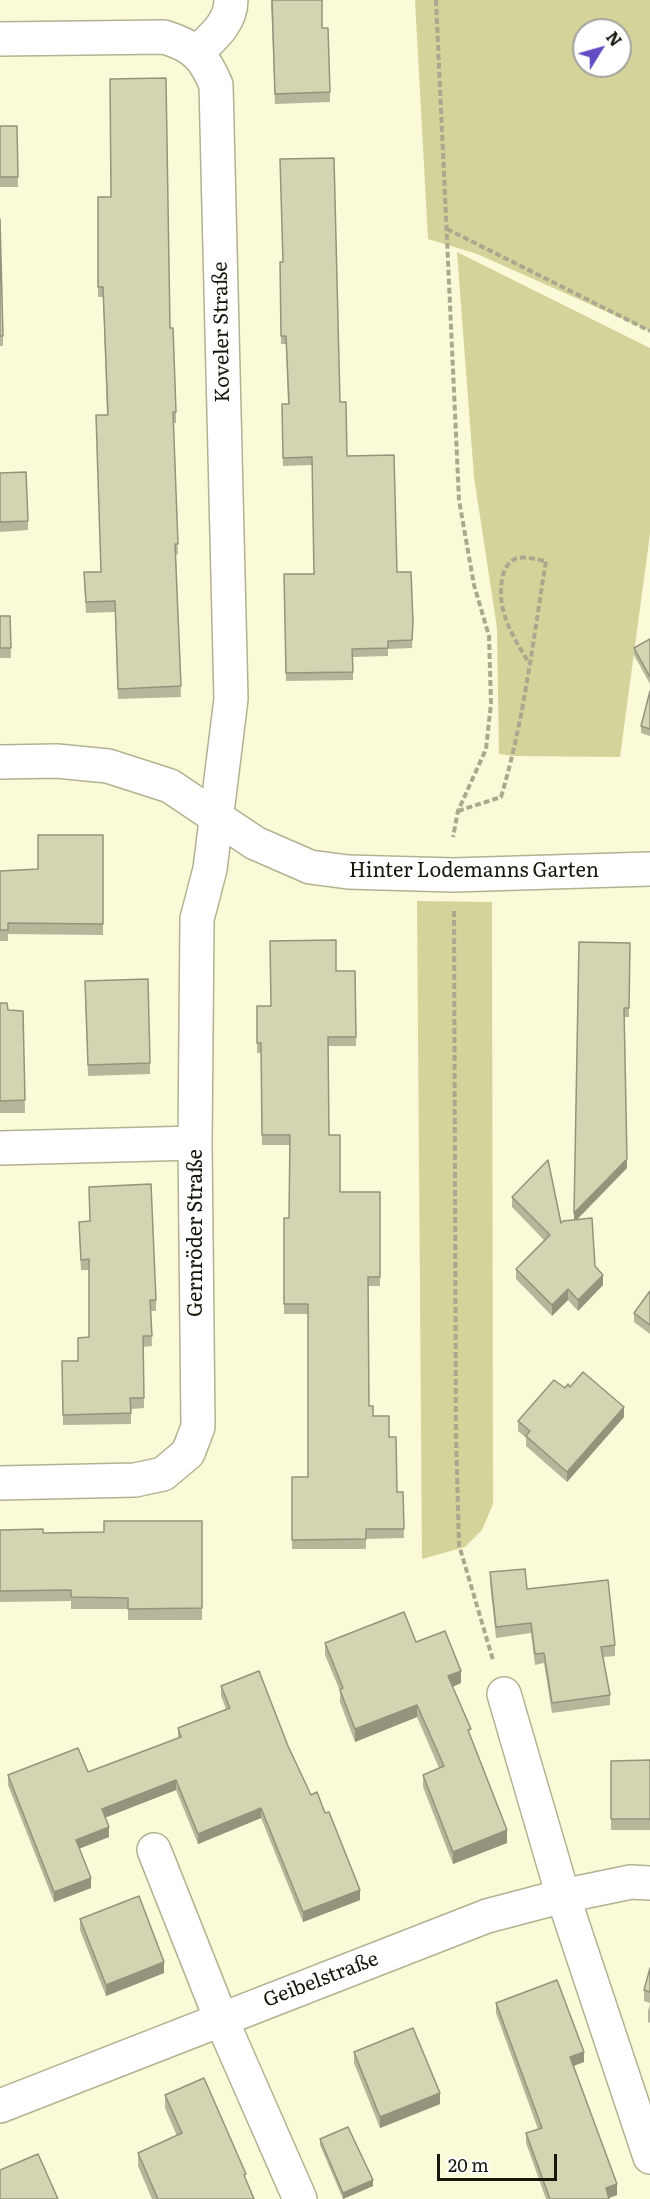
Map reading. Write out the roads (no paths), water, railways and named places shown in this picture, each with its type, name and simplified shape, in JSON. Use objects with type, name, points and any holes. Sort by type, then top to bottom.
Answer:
[{"type":"street","points":[[0,39],[164,37],[183,43],[197,52],[219,32],[231,8],[231,0]]},
{"type":"street","name":"Koveler Straße","points":[[197,52],[208,65],[216,85],[218,119],[231,699],[215,818]]},
{"type":"street","name":"Hinter Lodemanns Garten","points":[[0,762],[57,761],[108,766],[170,786],[255,843],[310,867],[348,872],[453,875],[650,869]]},
{"type":"street","name":"Gernröder Straße","points":[[0,1483],[135,1480],[163,1474],[188,1452],[198,1427],[195,1143],[197,919],[210,869],[215,818]]},
{"type":"street","points":[[0,1148],[195,1143]]},
{"type":"street","points":[[504,1694],[563,1896],[650,2157]]},
{"type":"street","points":[[154,1850],[221,2019],[300,2199]]},
{"type":"street","name":"Geibelstraße","points":[[0,2106],[487,1916],[563,1896],[631,1882],[650,1884]]}]
